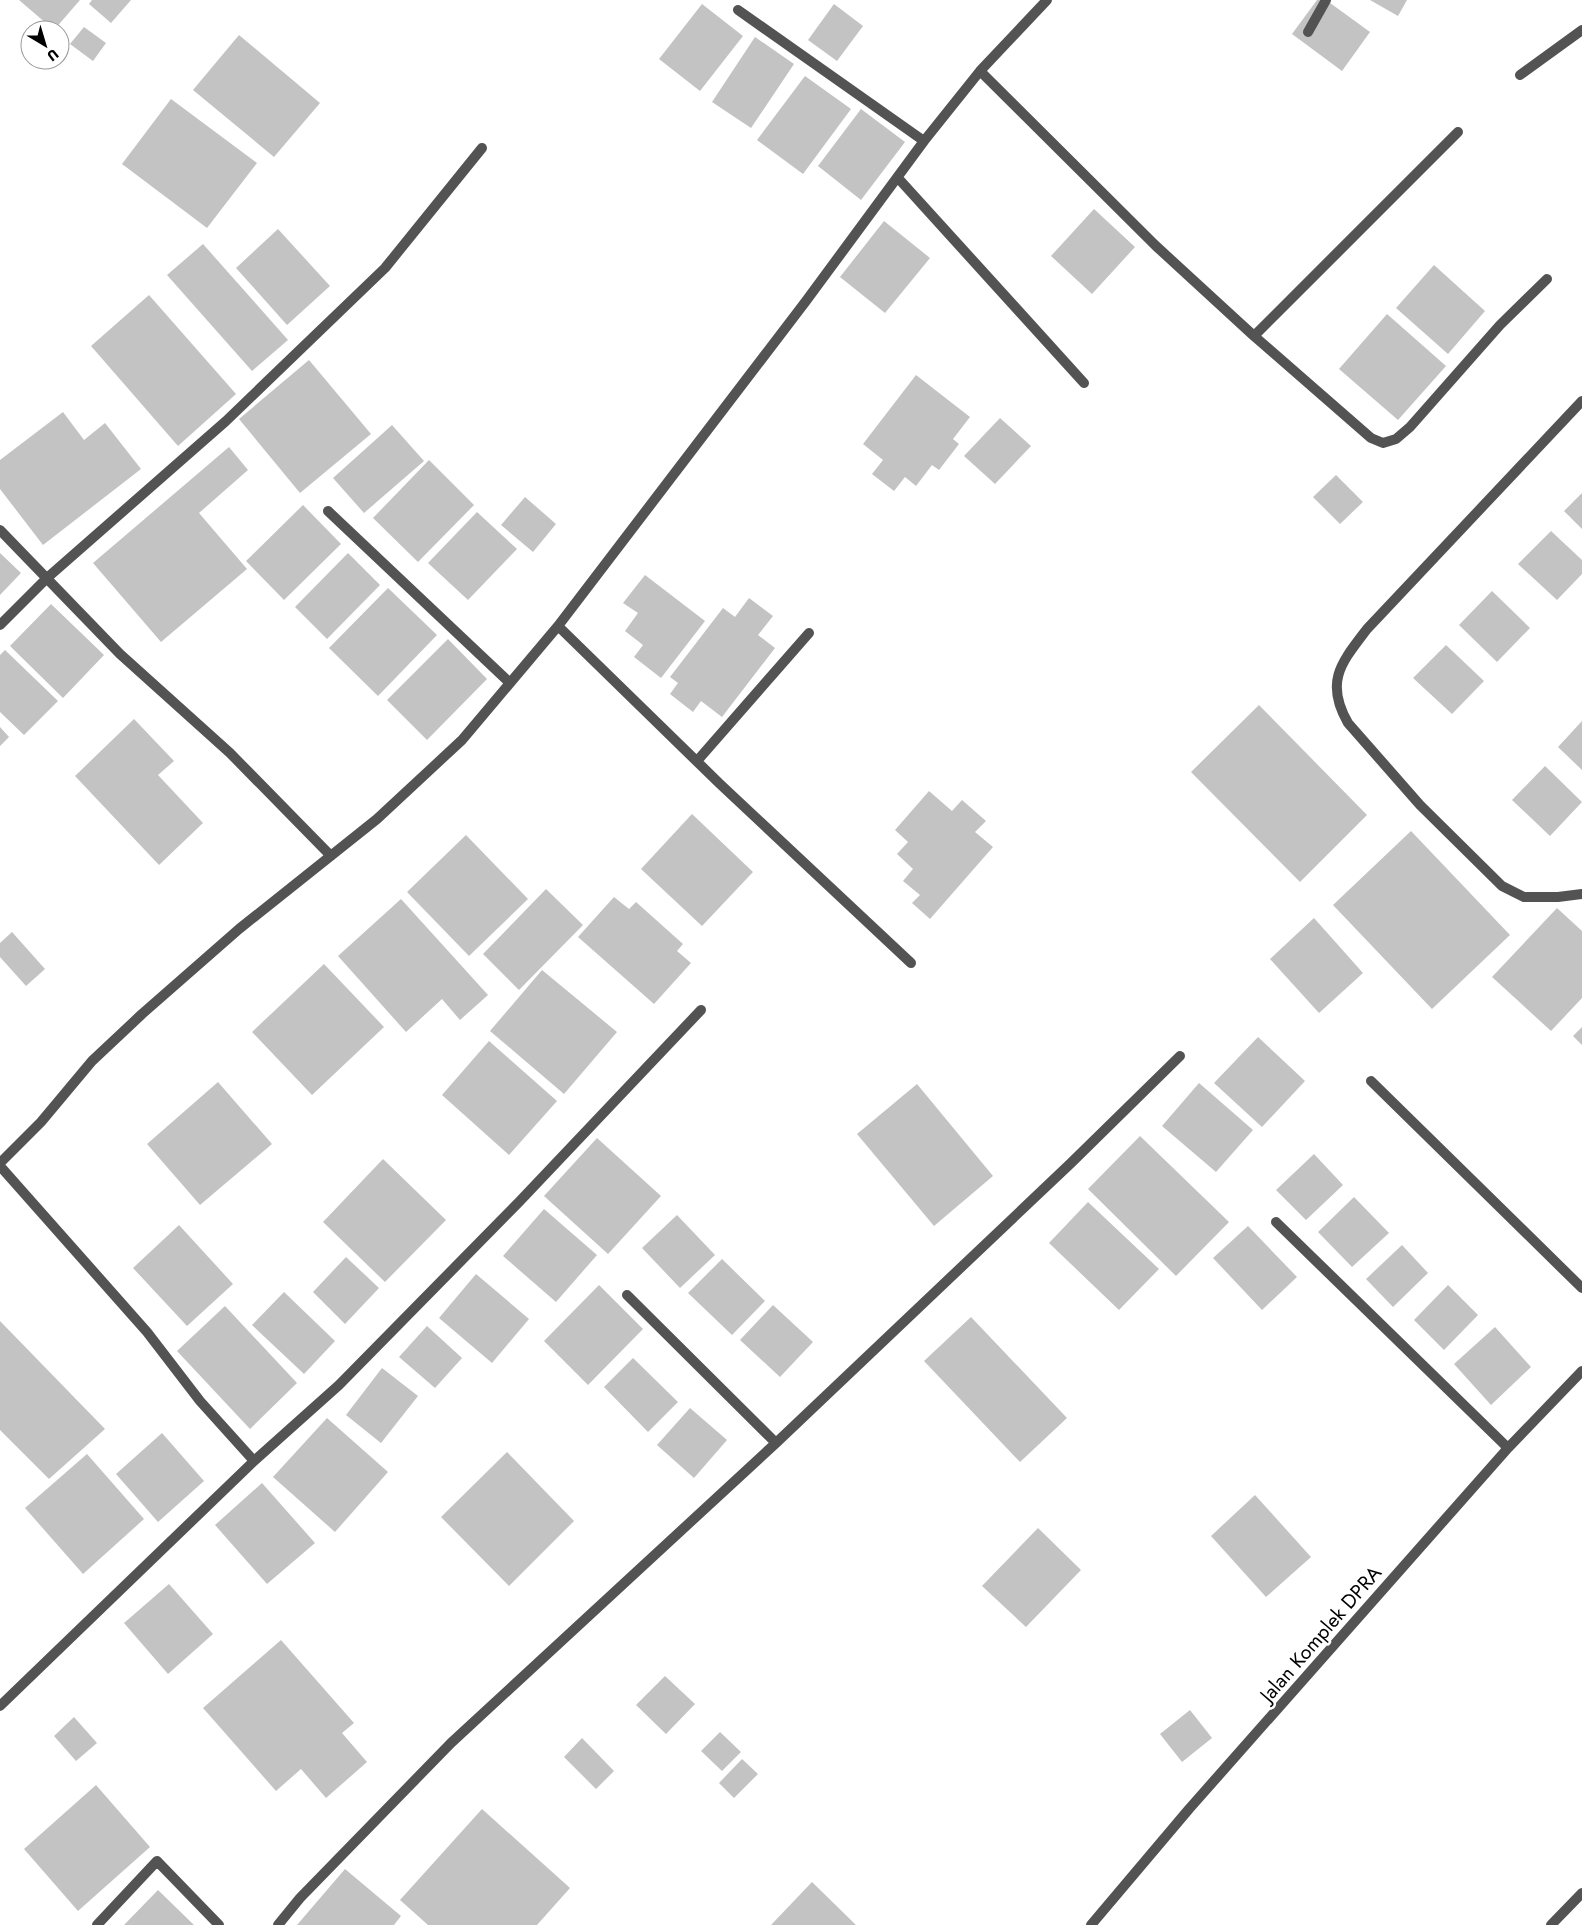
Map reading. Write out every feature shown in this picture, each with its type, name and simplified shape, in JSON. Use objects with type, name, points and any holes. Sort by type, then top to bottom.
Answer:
[{"type":"street","points":[[254,1462],[200,1401],[147,1332],[0,1164],[41,1122],[92,1061],[142,1014],[239,929],[376,819],[462,740],[558,626],[898,178],[924,141],[980,71],[1047,0]]},
{"type":"street","points":[[1308,32],[1326,0]]},
{"type":"street","points":[[738,10],[924,141]]},
{"type":"street","points":[[1520,75],[1582,30]]},
{"type":"street","points":[[980,71],[1156,246],[1254,336],[1371,438],[1383,443],[1396,439],[1410,427],[1500,325],[1547,279]]},
{"type":"street","points":[[1254,336],[1458,132]]},
{"type":"street","points":[[0,625],[47,578],[226,421],[385,268],[482,148]]},
{"type":"street","points":[[898,178],[1084,383]]},
{"type":"street","points":[[1582,401],[1367,629],[1349,653],[1338,672],[1336,689],[1339,708],[1348,723],[1420,805],[1502,886],[1524,897],[1558,897],[1582,894]]},
{"type":"street","points":[[328,512],[510,682]]},
{"type":"street","points":[[0,530],[120,654],[230,753],[331,856]]},
{"type":"street","points":[[558,626],[697,761],[911,963]]},
{"type":"street","points":[[697,761],[809,632]]},
{"type":"street","points":[[0,1706],[254,1462],[346,1378],[519,1202],[701,1010]]},
{"type":"street","points":[[278,1925],[300,1898],[451,1743],[776,1443],[1070,1164],[1180,1056]]},
{"type":"street","points":[[1371,1080],[1582,1288]]},
{"type":"street","points":[[1276,1222],[1508,1448]]},
{"type":"street","points":[[627,1295],[776,1443]]},
{"type":"street","name":"Jalan Komplek DPRA","points":[[1091,1925],[1189,1809],[1508,1448],[1582,1371]]},
{"type":"street","points":[[97,1925],[157,1861],[219,1925]]},
{"type":"street","points":[[1551,1925],[1582,1893]]},
{"type":"building","points":[[19,0],[80,0],[63,20],[42,20]]},
{"type":"building","points":[[92,0],[131,0],[111,23],[89,4]]},
{"type":"building","points":[[1317,0],[1326,0],[1370,32],[1342,71],[1292,34]]},
{"type":"building","points":[[1370,0],[1407,0],[1398,16]]},
{"type":"building","points":[[702,4],[743,36],[700,91],[659,59]]},
{"type":"building","points":[[834,4],[863,26],[837,61],[808,40]]},
{"type":"building","points":[[84,27],[106,43],[93,61],[70,44]]},
{"type":"building","points":[[239,35],[320,103],[274,157],[193,90]]},
{"type":"building","points":[[755,37],[794,64],[751,128],[712,102]]},
{"type":"building","points":[[805,76],[851,109],[803,174],[757,140]]},
{"type":"building","points":[[171,99],[257,163],[207,228],[122,164]]},
{"type":"building","points":[[861,109],[905,142],[861,200],[818,166]]},
{"type":"building","points":[[1094,209],[1135,247],[1092,294],[1051,256]]},
{"type":"building","points":[[884,221],[930,258],[885,313],[840,277]]},
{"type":"building","points":[[278,229],[330,286],[287,325],[236,268]]},
{"type":"building","points":[[203,244],[288,340],[252,371],[167,275]]},
{"type":"building","points":[[1434,265],[1485,311],[1448,354],[1396,308]]},
{"type":"building","points":[[149,295],[236,394],[178,446],[91,346]]},
{"type":"building","points":[[1387,314],[1446,366],[1398,420],[1339,369]]},
{"type":"building","points":[[309,360],[371,434],[300,493],[239,419]]},
{"type":"building","points":[[916,375],[970,417],[953,439],[959,444],[939,470],[932,465],[916,486],[905,477],[894,491],[872,474],[883,460],[863,444]]},
{"type":"building","points":[[63,412],[84,440],[105,423],[141,469],[43,545],[0,489],[0,460]]},
{"type":"building","points":[[1000,418],[1031,446],[995,484],[964,456]]},
{"type":"building","points":[[392,425],[424,461],[364,513],[333,478]]},
{"type":"building","points":[[229,447],[248,470],[199,513],[247,569],[161,642],[93,563]]},
{"type":"building","points":[[429,460],[474,505],[418,562],[373,518]]},
{"type":"building","points":[[1336,475],[1363,502],[1340,524],[1313,497]]},
{"type":"building","points":[[1582,493],[1582,529],[1564,511]]},
{"type":"building","points":[[525,497],[556,524],[533,552],[501,525]]},
{"type":"building","points":[[303,505],[341,544],[284,600],[246,561]]},
{"type":"building","points":[[477,512],[517,549],[468,600],[428,563]]},
{"type":"building","points":[[1551,531],[1582,560],[1582,574],[1557,600],[1518,564]]},
{"type":"building","points":[[0,553],[21,573],[0,595]]},
{"type":"building","points":[[348,553],[380,585],[327,639],[295,607]]},
{"type":"building","points":[[645,575],[705,621],[661,678],[634,657],[643,645],[625,631],[638,613],[623,603]]},
{"type":"building","points":[[388,588],[437,635],[378,696],[329,648]]},
{"type":"building","points":[[1492,591],[1530,628],[1497,662],[1459,625]]},
{"type":"building","points":[[749,598],[773,616],[758,635],[775,648],[722,717],[701,701],[693,712],[670,694],[678,683],[670,677],[723,608],[735,617]]},
{"type":"building","points":[[51,604],[104,655],[63,698],[10,646]]},
{"type":"building","points":[[448,639],[487,679],[427,740],[387,700]]},
{"type":"building","points":[[1446,645],[1484,681],[1452,714],[1413,678]]},
{"type":"building","points":[[5,650],[58,701],[24,735],[0,712],[0,655]]},
{"type":"building","points":[[1259,705],[1367,815],[1300,882],[1191,772]]},
{"type":"building","points":[[134,719],[174,761],[158,775],[203,823],[159,865],[75,776]]},
{"type":"building","points":[[1582,721],[1582,770],[1558,747]]},
{"type":"building","points":[[0,727],[9,737],[0,746]]},
{"type":"building","points":[[1545,766],[1582,802],[1550,836],[1512,800]]},
{"type":"building","points":[[929,791],[952,811],[962,800],[986,821],[975,832],[993,847],[930,919],[912,903],[920,895],[903,881],[913,869],[897,854],[908,842],[895,830]]},
{"type":"building","points":[[692,814],[753,872],[702,926],[641,869]]},
{"type":"building","points":[[1411,831],[1510,935],[1432,1009],[1333,905]]},
{"type":"building","points":[[466,835],[528,899],[469,956],[407,892]]},
{"type":"building","points":[[546,889],[583,925],[519,990],[483,954]]},
{"type":"building","points":[[614,897],[629,909],[636,902],[683,944],[677,951],[691,963],[654,1004],[578,937]]},
{"type":"building","points":[[401,899],[488,995],[460,1020],[442,999],[406,1032],[338,956]]},
{"type":"building","points":[[1557,908],[1582,931],[1582,998],[1551,1031],[1492,977]]},
{"type":"building","points":[[1314,918],[1363,973],[1319,1013],[1270,959]]},
{"type":"building","points":[[12,932],[45,969],[26,986],[0,957],[0,943]]},
{"type":"building","points":[[324,964],[384,1027],[312,1095],[252,1032]]},
{"type":"building","points":[[542,970],[617,1032],[564,1094],[490,1031]]},
{"type":"building","points":[[1582,1027],[1582,1045],[1573,1036]]},
{"type":"building","points":[[1258,1037],[1305,1081],[1262,1127],[1214,1083]]},
{"type":"building","points":[[489,1041],[557,1101],[509,1155],[442,1095]]},
{"type":"building","points":[[218,1082],[272,1144],[200,1205],[147,1144]]},
{"type":"building","points":[[1199,1083],[1253,1130],[1216,1172],[1162,1126]]},
{"type":"building","points":[[917,1084],[993,1176],[934,1226],[857,1134]]},
{"type":"building","points":[[1140,1136],[1229,1222],[1176,1276],[1088,1189]]},
{"type":"building","points":[[597,1138],[661,1196],[608,1254],[544,1196]]},
{"type":"building","points":[[1314,1154],[1343,1185],[1306,1220],[1276,1190]]},
{"type":"building","points":[[383,1159],[446,1220],[385,1282],[323,1222]]},
{"type":"building","points":[[1354,1197],[1389,1233],[1352,1267],[1318,1232]]},
{"type":"building","points":[[1088,1202],[1159,1269],[1119,1310],[1049,1243]]},
{"type":"building","points":[[544,1209],[597,1255],[556,1302],[503,1256]]},
{"type":"building","points":[[677,1215],[715,1255],[680,1288],[642,1248]]},
{"type":"building","points":[[179,1225],[233,1284],[187,1326],[133,1268]]},
{"type":"building","points":[[1248,1226],[1297,1277],[1262,1310],[1213,1258]]},
{"type":"building","points":[[1402,1245],[1428,1273],[1393,1307],[1366,1279]]},
{"type":"building","points":[[346,1257],[379,1288],[345,1324],[313,1292]]},
{"type":"building","points":[[722,1259],[765,1301],[732,1335],[688,1293]]},
{"type":"building","points":[[476,1274],[529,1319],[492,1363],[439,1318]]},
{"type":"building","points":[[599,1285],[643,1329],[588,1385],[544,1341]]},
{"type":"building","points":[[1448,1285],[1478,1315],[1444,1350],[1414,1320]]},
{"type":"building","points":[[284,1292],[335,1341],[304,1374],[252,1325]]},
{"type":"building","points":[[773,1305],[813,1342],[780,1377],[740,1340]]},
{"type":"building","points":[[225,1306],[297,1383],[250,1429],[177,1351]]},
{"type":"building","points":[[971,1317],[1067,1418],[1020,1462],[924,1361]]},
{"type":"building","points":[[0,1321],[105,1429],[49,1479],[0,1430]]},
{"type":"building","points":[[427,1326],[462,1358],[435,1388],[399,1357]]},
{"type":"building","points":[[1495,1327],[1531,1367],[1491,1405],[1454,1364]]},
{"type":"building","points":[[633,1358],[678,1402],[648,1432],[604,1387]]},
{"type":"building","points":[[382,1368],[418,1396],[381,1443],[346,1415]]},
{"type":"building","points":[[690,1408],[727,1440],[694,1478],[657,1445]]},
{"type":"building","points":[[327,1418],[388,1472],[335,1532],[273,1477]]},
{"type":"building","points":[[162,1433],[204,1481],[158,1522],[116,1474]]},
{"type":"building","points":[[507,1452],[574,1521],[509,1586],[441,1517]]},
{"type":"building","points":[[87,1454],[144,1519],[83,1574],[25,1508]]},
{"type":"building","points":[[262,1483],[315,1543],[267,1584],[215,1525]]},
{"type":"building","points":[[1255,1495],[1311,1557],[1266,1597],[1211,1536]]},
{"type":"building","points":[[1038,1528],[1081,1570],[1026,1627],[982,1586]]},
{"type":"building","points":[[169,1584],[213,1634],[168,1674],[124,1623]]},
{"type":"building","points":[[281,1640],[354,1723],[342,1733],[367,1762],[326,1798],[301,1769],[276,1791],[203,1708]]},
{"type":"building","points":[[665,1676],[695,1704],[666,1734],[636,1705]]},
{"type":"building","points":[[1190,1710],[1212,1738],[1182,1762],[1160,1734]]},
{"type":"building","points":[[74,1717],[97,1743],[76,1761],[54,1736]]},
{"type":"building","points":[[720,1732],[741,1752],[722,1771],[701,1751]]},
{"type":"building","points":[[582,1738],[614,1771],[596,1789],[564,1757]]},
{"type":"building","points":[[742,1759],[758,1774],[734,1798],[719,1783]]},
{"type":"building","points":[[96,1785],[150,1847],[78,1911],[24,1849]]},
{"type":"building","points":[[482,1809],[570,1888],[537,1925],[428,1925],[400,1900]]},
{"type":"building","points":[[345,1869],[401,1916],[394,1925],[297,1925]]},
{"type":"building","points":[[812,1882],[856,1925],[771,1925]]},
{"type":"building","points":[[158,1890],[194,1925],[124,1925]]}]
